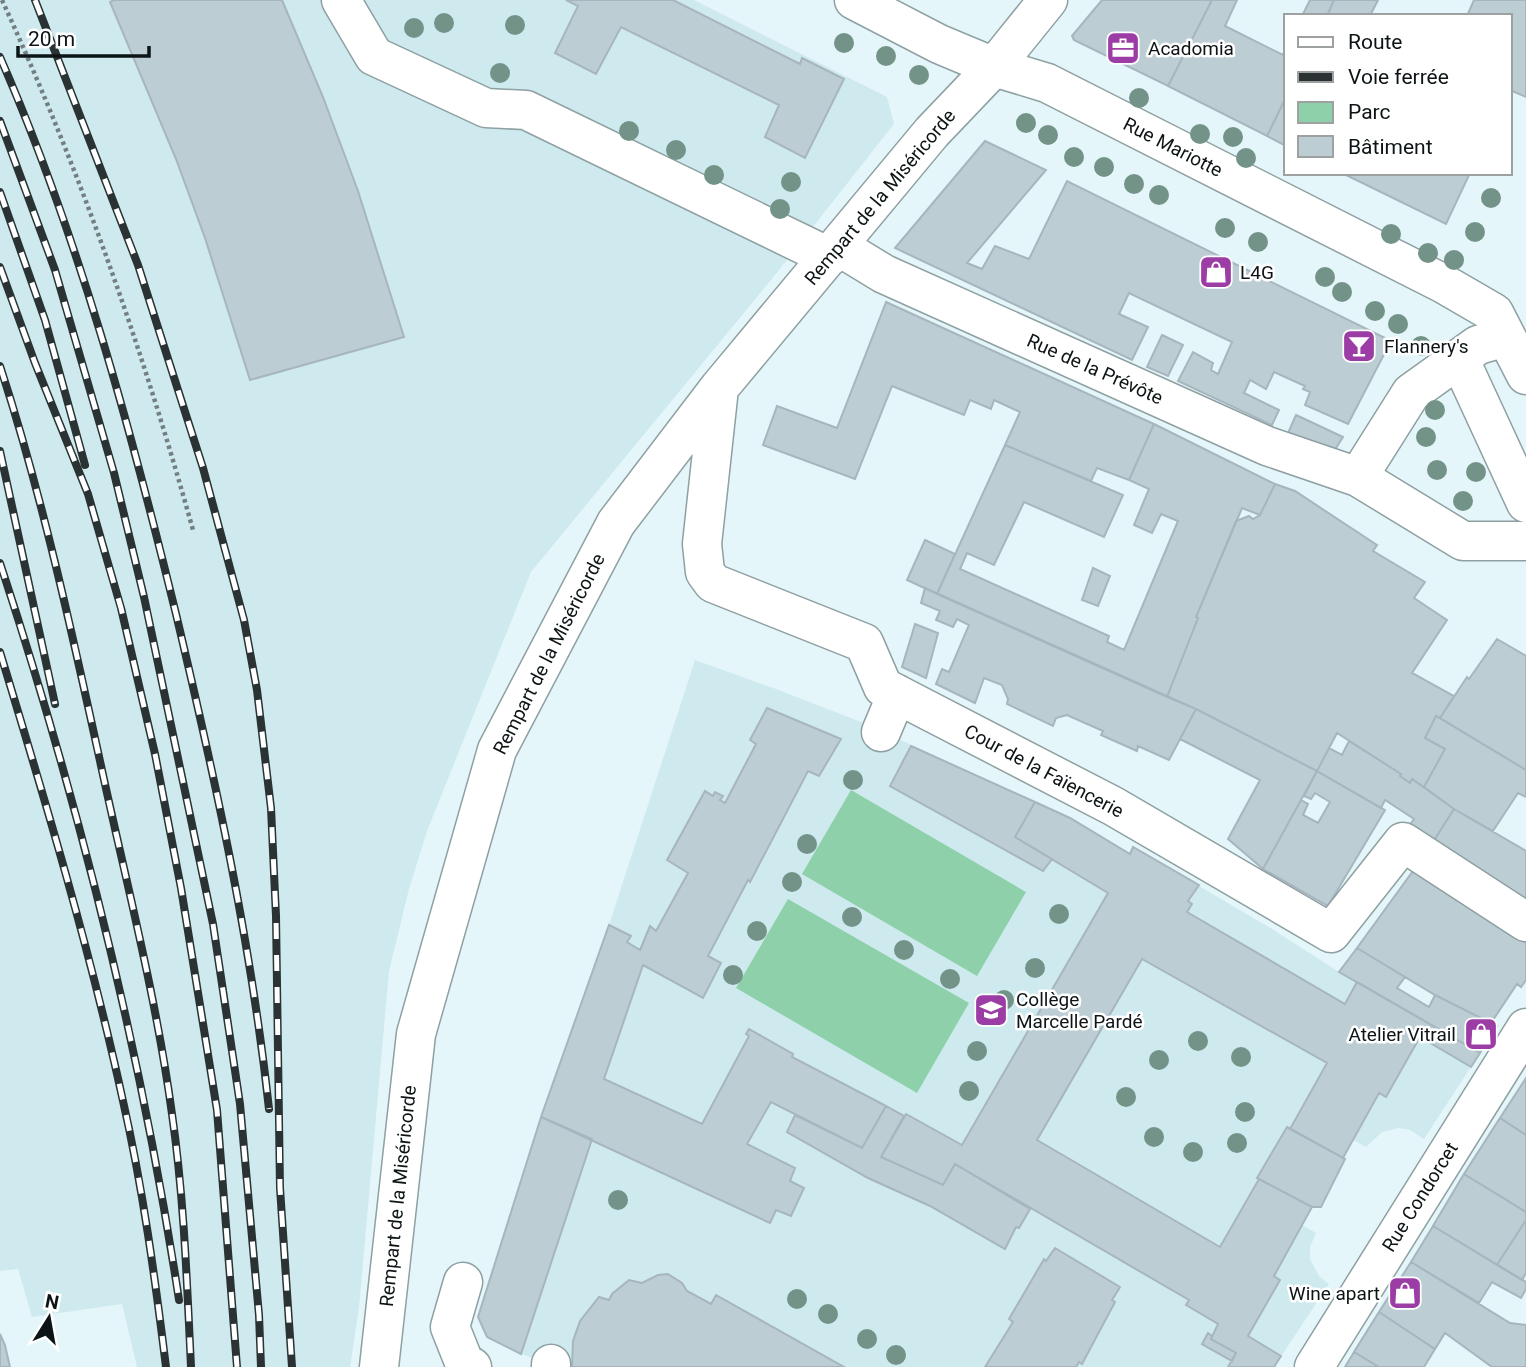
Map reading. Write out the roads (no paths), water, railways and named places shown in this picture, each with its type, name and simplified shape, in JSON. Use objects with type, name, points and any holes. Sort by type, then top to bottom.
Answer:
[{"type":"street","name":"Rue de la Prévôte","points":[[341,0],[374,56],[486,108],[526,110],[1267,446],[1358,477],[1463,541],[1526,541]]},
{"type":"street","name":"Rue Mariotte","points":[[854,0],[939,44],[994,67],[1047,83],[1444,284],[1503,317]]},
{"type":"street","name":"Rempart de la Miséricorde","points":[[379,1367],[416,1034],[497,750],[616,523],[719,388],[932,132],[994,67],[1048,0]]},
{"type":"street","points":[[1358,477],[1411,393],[1478,345],[1503,317],[1526,375]]},
{"type":"street","points":[[1459,358],[1526,503]]},
{"type":"street","name":"Cour de la Faïencerie","points":[[719,388],[702,544],[705,572],[713,583],[864,643],[883,687],[1113,806],[1331,933],[1403,842],[1526,922]]},
{"type":"street","points":[[881,732],[897,694]]},
{"type":"street","name":"Rue Condorcet","points":[[1314,1367],[1526,1028]]},
{"type":"street","points":[[463,1282],[450,1328],[464,1362],[472,1367]]},
{"type":"railway","points":[[35,0],[138,265],[203,468],[244,620],[257,690],[271,808],[276,916],[280,1188],[292,1367]]},
{"type":"railway","points":[[0,57],[28,124],[78,262],[121,402],[158,543],[230,860],[252,984],[269,1109]]},
{"type":"railway","points":[[0,121],[55,270],[114,473],[144,597],[213,924],[240,1104],[259,1315],[261,1367]]},
{"type":"railway","points":[[0,192],[45,320],[85,465]]},
{"type":"railway","points":[[0,267],[88,494],[121,608],[155,754],[181,888],[217,1110],[237,1367]]},
{"type":"railway","points":[[0,366],[55,562],[158,1025],[179,1177],[191,1367]]},
{"type":"railway","points":[[0,451],[55,704]]},
{"type":"railway","points":[[0,563],[56,744],[105,928],[146,1113],[179,1300]]},
{"type":"railway","points":[[0,652],[66,875],[110,1044],[142,1200],[166,1367]]},
{"type":"place","name":"Acadomia","points":[[1123,48]]},
{"type":"place","name":"L4G","points":[[1216,272]]},
{"type":"place","name":"Flannery's","points":[[1359,346]]},
{"type":"place","name":"Collège Marcelle Pardé","points":[[991,1010]]},
{"type":"place","name":"Atelier Vitrail","points":[[1481,1034]]},
{"type":"place","name":"Wine apart","points":[[1405,1293]]}]
